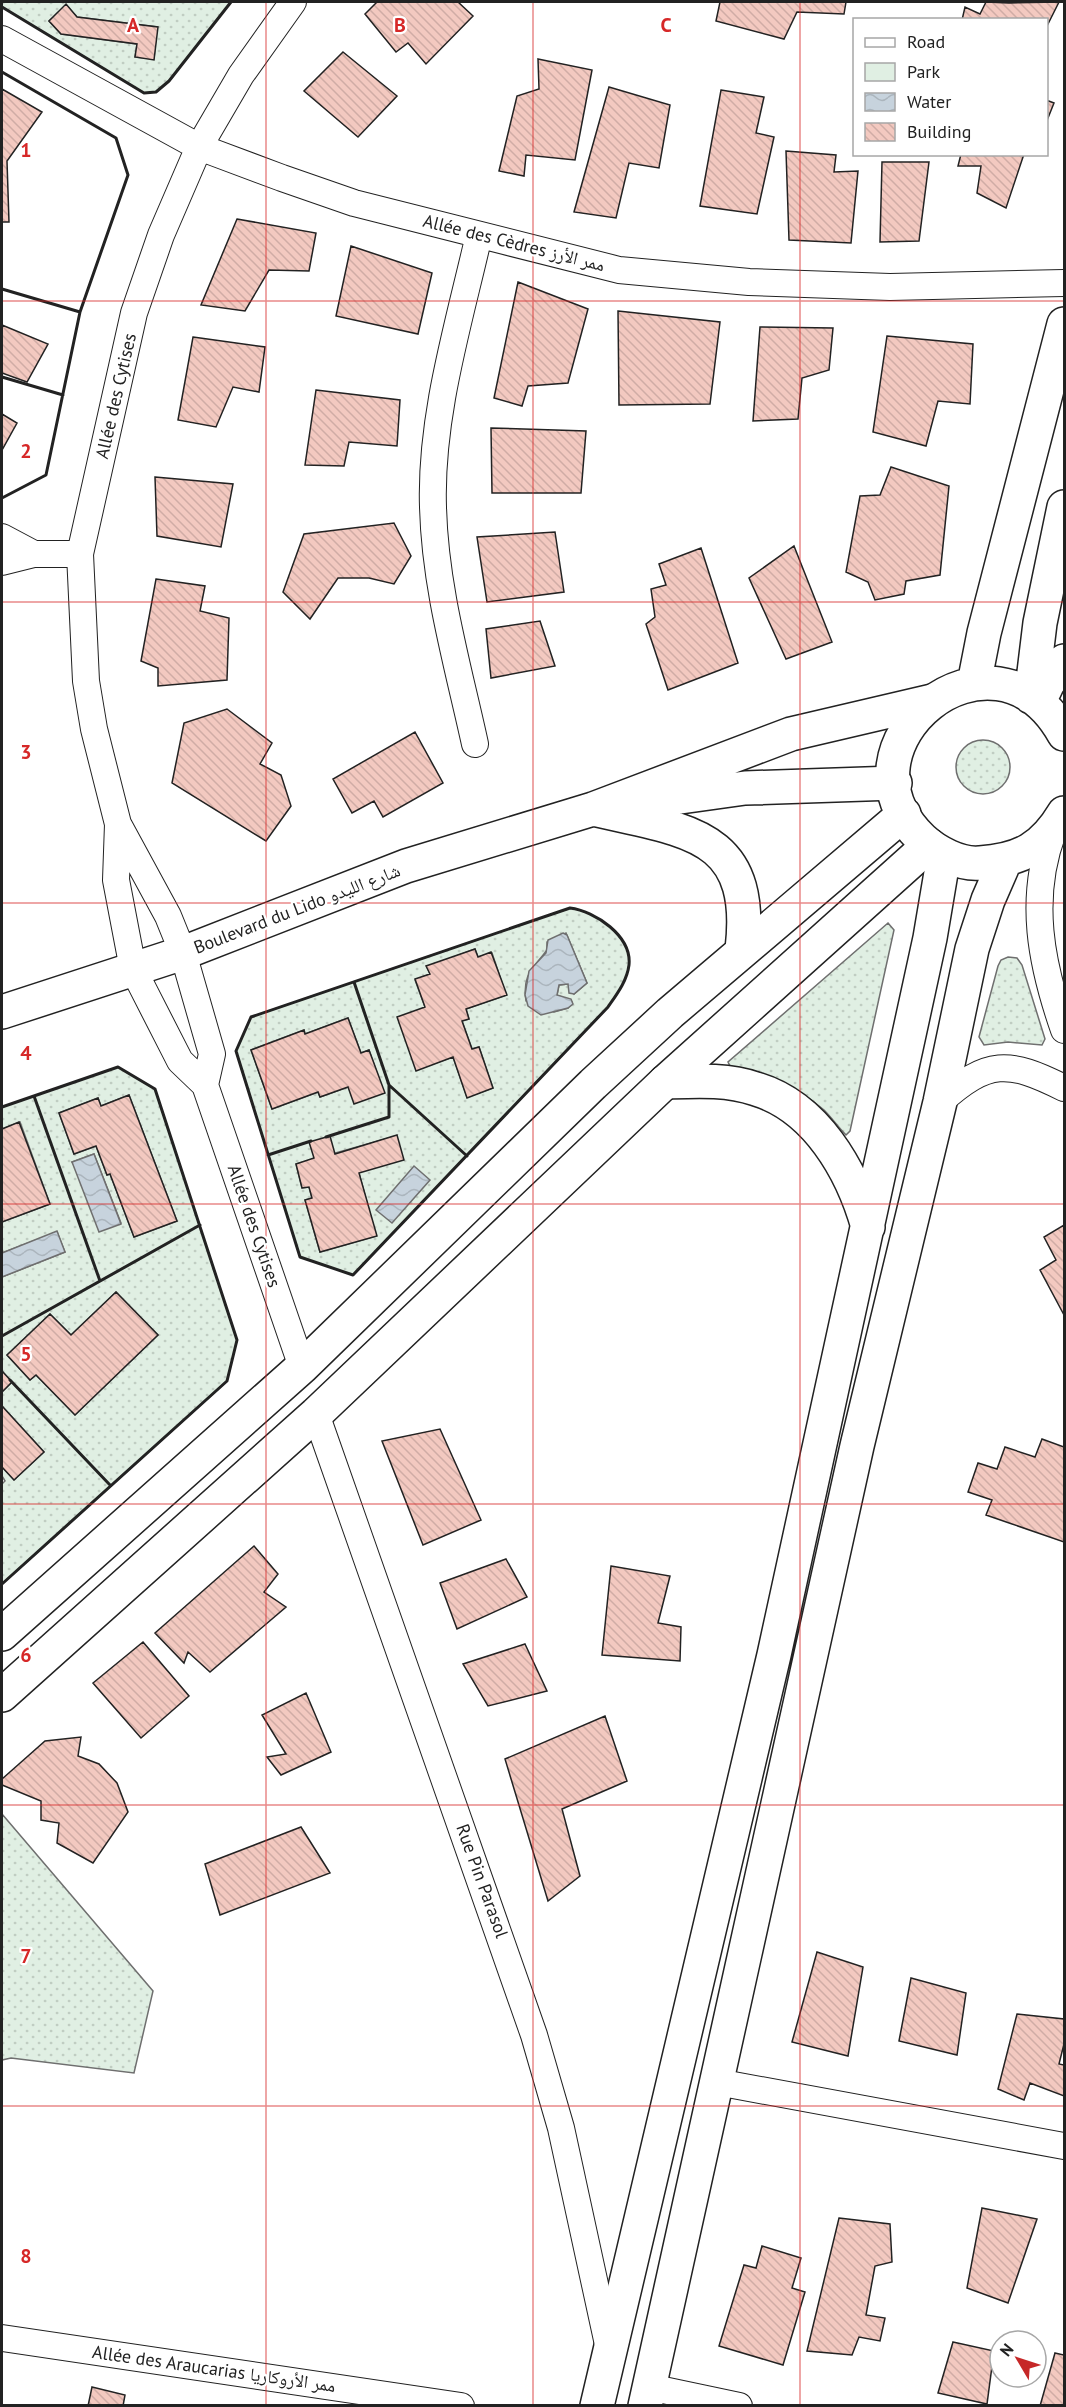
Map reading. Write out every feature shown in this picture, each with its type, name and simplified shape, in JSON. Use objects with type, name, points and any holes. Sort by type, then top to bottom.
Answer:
[{"type":"main road","points":[[974,684],[984,633],[1065,324]]},
{"type":"main road","points":[[1035,700],[1040,623],[1065,507]]},
{"type":"main road","points":[[1035,700],[1065,661]]},
{"type":"main road","points":[[1059,822],[1032,850],[1005,861],[974,864],[936,850],[915,832],[903,814],[895,783],[895,759],[903,735],[915,716],[932,701],[952,690],[974,684],[1004,686],[1035,700],[1057,720],[1065,734]]},
{"type":"main road","name":"Boulevard du Lido شارع الليدو","points":[[2,1012],[183,953],[406,866],[593,810],[791,734],[932,701]]},
{"type":"main road","name":"Boulevard du Lido شارع الليدو","points":[[593,810],[745,788],[895,783]]},
{"type":"main road","points":[[593,810],[667,826],[692,834],[714,845],[734,872],[738,885],[746,916],[742,950]]},
{"type":"main road","points":[[2,1634],[302,1367],[593,1084],[742,950],[903,814]]},
{"type":"main road","points":[[2,1695],[316,1414],[665,1082],[936,850]]},
{"type":"main road","points":[[597,2406],[768,1678],[817,1448],[868,1228],[930,938],[936,850]]},
{"type":"main road","points":[[647,2396],[857,1446],[940,1102],[972,949],[988,900],[1005,861]]},
{"type":"main road","points":[[665,1082],[713,1081],[754,1088],[794,1108],[815,1127],[841,1162],[860,1199],[868,1228]]},
{"type":"street","name":"Allée des Cytises","points":[[205,1085],[212,1054],[183,953],[168,916],[118,824],[94,729],[87,681],[80,554],[134,313],[161,235],[199,147],[241,75],[293,2]]},
{"type":"street","name":"Allée des Cèdres ممر الأرز","points":[[2,39],[199,147],[354,203],[619,270],[749,282],[890,287],[1065,283]]},
{"type":"street","points":[[475,744],[441,593],[433,506],[438,428],[479,235]]},
{"type":"street","points":[[2,537],[34,554]]},
{"type":"street","points":[[2,562],[34,554],[80,554]]},
{"type":"street","points":[[1059,822],[1040,879],[1038,912],[1045,966],[1065,1030]]},
{"type":"street","name":"Allée des Cytises","points":[[118,824],[116,880],[133,969],[180,1061],[205,1085],[302,1367]]},
{"type":"street","points":[[940,1102],[963,1081],[977,1072],[992,1069],[1015,1068],[1035,1073],[1065,1088]]},
{"type":"street","name":"Rue Pin Parasol","points":[[316,1414],[534,2035],[561,2128],[610,2358]]},
{"type":"street","points":[[717,2082],[1065,2146]]},
{"type":"street","name":"Allée des Araucarias ممر الأروكاريا","points":[[2,2338],[461,2406]]},
{"type":"street","points":[[647,2396],[739,2406]]},
{"type":"green space","points":[[2,2],[231,2],[169,81],[156,92],[144,93],[2,7]],"holes":[[[66,5],[77,17],[157,27],[154,59],[135,57],[137,44],[61,34],[49,21]]]},
{"type":"green space","points":[[978,740],[988,740],[998,744],[1006,752],[1010,767],[1006,782],[998,790],[988,794],[978,794],[968,790],[960,782],[956,772],[956,762],[960,752],[968,744]]},
{"type":"green space","points":[[570,908],[590,914],[610,927],[625,944],[628,954],[629,965],[626,976],[608,1007],[353,1275],[300,1257],[236,1051],[251,1017]],"holes":[[[566,933],[587,983],[574,994],[568,984],[559,985],[557,995],[572,1002],[568,1008],[554,1012],[526,1001],[525,992],[527,978],[547,950],[547,942]],[[475,949],[478,957],[492,953],[506,995],[466,1009],[469,1019],[462,1021],[472,1049],[479,1047],[493,1088],[467,1097],[453,1057],[416,1070],[425,1007],[415,980],[430,974],[427,967]],[[348,1018],[361,1053],[369,1050],[384,1093],[348,1087],[320,1097],[318,1092],[272,1109],[251,1050],[304,1030],[305,1034]],[[396,1136],[359,1173],[376,1236],[320,1252],[305,1200],[312,1198],[309,1187],[302,1188],[296,1164]]]},
{"type":"green space","points":[[888,923],[894,930],[850,1131],[846,1135],[824,1110],[802,1094],[768,1077],[730,1066],[728,1062]]},
{"type":"green space","points":[[1008,957],[1017,958],[1022,965],[1045,1039],[1042,1045],[1008,1042],[984,1045],[979,1037],[998,966],[1001,960]]},
{"type":"green space","points":[[118,1067],[155,1089],[237,1340],[227,1381],[2,1584],[2,1484],[5,1481],[2,1476],[2,1467],[14,1480],[44,1452],[2,1406],[2,1392],[12,1382],[2,1371],[2,1277],[65,1252],[57,1232],[2,1253],[2,1222],[50,1204],[20,1122],[2,1129],[2,1107]],"holes":[[[129,1095],[177,1221],[134,1237],[110,1174],[107,1175],[96,1146],[74,1154],[59,1113],[98,1098],[101,1106]],[[94,1154],[120,1224],[72,1162]],[[116,1292],[158,1335],[75,1415],[36,1375],[30,1380],[7,1355],[50,1314],[71,1335]]]},
{"type":"green space","points":[[2,1814],[153,1991],[134,2073],[11,2058],[2,2060]]},
{"type":"water","points":[[563,933],[567,935],[587,983],[574,994],[569,993],[568,984],[559,985],[557,995],[571,999],[573,1004],[568,1008],[541,1015],[528,1006],[525,995],[529,971],[546,953],[548,940]]},
{"type":"water","points":[[94,1154],[121,1224],[99,1232],[72,1162]]},
{"type":"water","points":[[414,1166],[430,1180],[392,1223],[376,1210]]},
{"type":"water","points":[[57,1231],[65,1252],[2,1277],[2,1253]]},
{"type":"building","points":[[377,2],[458,2],[473,16],[426,64],[408,43],[396,52],[365,14]]},
{"type":"building","points":[[720,2],[846,2],[844,14],[797,12],[784,39],[716,21]]},
{"type":"building","points":[[986,2],[1059,2],[1048,24],[1048,18],[962,18],[965,7],[980,14]]},
{"type":"building","points":[[66,4],[77,17],[158,27],[154,60],[135,57],[137,44],[61,34],[49,21]]},
{"type":"building","points":[[343,52],[397,96],[358,137],[304,91]]},
{"type":"building","points":[[538,59],[592,70],[575,160],[526,155],[524,176],[499,171],[517,96],[539,89]]},
{"type":"building","points":[[609,87],[670,105],[659,168],[629,163],[616,218],[574,212]]},
{"type":"building","points":[[2,89],[42,112],[7,161],[9,222],[2,222]]},
{"type":"building","points":[[721,90],[764,97],[756,133],[774,137],[757,214],[700,206]]},
{"type":"building","points":[[1048,101],[1054,103],[1048,118]]},
{"type":"building","points":[[786,151],[836,155],[834,172],[858,171],[851,243],[789,240]]},
{"type":"building","points":[[960,156],[1023,156],[1006,208],[977,193],[981,166],[958,166]]},
{"type":"building","points":[[882,162],[929,162],[919,241],[880,242]]},
{"type":"building","points":[[237,219],[316,233],[309,271],[269,270],[245,311],[201,305]]},
{"type":"building","points":[[351,246],[432,273],[418,334],[336,316]]},
{"type":"building","points":[[518,282],[588,309],[568,383],[528,386],[522,406],[494,398]]},
{"type":"building","points":[[618,311],[720,322],[710,404],[619,405]]},
{"type":"building","points":[[2,325],[48,344],[27,382],[2,373]]},
{"type":"building","points":[[760,327],[833,328],[829,370],[802,378],[798,419],[753,421]]},
{"type":"building","points":[[887,336],[973,344],[970,404],[938,401],[926,446],[873,432]]},
{"type":"building","points":[[193,337],[265,347],[259,392],[233,387],[216,427],[178,420]]},
{"type":"building","points":[[316,390],[400,400],[397,446],[349,442],[344,466],[305,465]]},
{"type":"building","points":[[2,414],[17,423],[2,450]]},
{"type":"building","points":[[491,428],[586,431],[581,493],[492,493]]},
{"type":"building","points":[[891,467],[949,486],[940,575],[906,581],[904,594],[875,600],[868,582],[846,572],[860,496],[880,495]]},
{"type":"building","points":[[155,477],[233,484],[221,547],[157,536]]},
{"type":"building","points":[[394,523],[411,556],[394,584],[369,578],[338,578],[310,619],[283,592],[304,534]]},
{"type":"building","points":[[555,532],[564,592],[487,602],[477,537]]},
{"type":"building","points":[[794,546],[832,642],[786,659],[749,578]]},
{"type":"building","points":[[701,548],[738,663],[668,690],[646,624],[655,617],[651,589],[666,585],[659,564]]},
{"type":"building","points":[[156,579],[205,586],[200,611],[229,618],[227,680],[158,686],[158,668],[141,661]]},
{"type":"building","points":[[540,621],[555,666],[491,678],[486,629]]},
{"type":"building","points":[[227,709],[272,743],[260,764],[281,775],[291,806],[266,841],[172,783],[184,723]]},
{"type":"building","points":[[415,732],[443,783],[383,817],[374,801],[352,813],[333,779]]},
{"type":"building","points":[[475,949],[478,957],[491,952],[507,995],[466,1009],[469,1019],[462,1021],[472,1049],[479,1047],[493,1088],[467,1098],[453,1057],[416,1071],[397,1017],[425,1007],[415,979],[430,974],[426,966]]},
{"type":"building","points":[[348,1018],[361,1053],[369,1050],[385,1093],[354,1104],[348,1087],[320,1097],[318,1092],[272,1109],[251,1050],[304,1030],[305,1034]]},
{"type":"building","points":[[129,1095],[177,1221],[134,1237],[110,1174],[107,1175],[96,1146],[74,1154],[59,1113],[98,1098],[101,1106]]},
{"type":"building","points":[[19,1122],[50,1204],[2,1222],[2,1129]]},
{"type":"building","points":[[397,1135],[404,1160],[359,1173],[377,1236],[320,1252],[305,1200],[312,1198],[309,1187],[302,1188],[296,1164],[314,1158],[309,1142],[330,1136],[335,1154]]},
{"type":"building","points":[[1064,1225],[1064,1315],[1040,1270],[1056,1260],[1044,1237]]},
{"type":"building","points":[[116,1292],[158,1335],[75,1415],[36,1375],[30,1380],[7,1355],[50,1314],[71,1335]]},
{"type":"building","points":[[2,1371],[12,1382],[2,1392]]},
{"type":"building","points":[[2,1406],[44,1452],[14,1480],[2,1467]]},
{"type":"building","points":[[440,1429],[481,1520],[423,1545],[382,1441]]},
{"type":"building","points":[[1042,1439],[1064,1447],[1064,1542],[986,1515],[992,1500],[968,1492],[978,1463],[997,1469],[1005,1447],[1035,1457]]},
{"type":"building","points":[[254,1546],[278,1574],[264,1592],[286,1607],[210,1672],[188,1652],[184,1663],[155,1633]]},
{"type":"building","points":[[506,1559],[527,1597],[457,1629],[440,1583]]},
{"type":"building","points":[[611,1566],[670,1576],[658,1623],[681,1627],[680,1661],[602,1655]]},
{"type":"building","points":[[143,1642],[189,1696],[141,1738],[93,1683]]},
{"type":"building","points":[[525,1644],[547,1691],[488,1706],[463,1664]]},
{"type":"building","points":[[306,1693],[331,1752],[281,1775],[267,1757],[286,1754],[262,1715]]},
{"type":"building","points":[[605,1716],[627,1781],[562,1809],[580,1876],[548,1901],[505,1759]]},
{"type":"building","points":[[81,1737],[78,1756],[99,1764],[117,1783],[128,1812],[93,1863],[57,1843],[59,1823],[41,1820],[41,1801],[2,1785],[2,1779],[45,1741]]},
{"type":"building","points":[[301,1827],[330,1873],[220,1915],[205,1864]]},
{"type":"building","points":[[817,1952],[863,1967],[848,2056],[792,2042]]},
{"type":"building","points":[[911,1978],[966,1993],[957,2055],[899,2041]]},
{"type":"building","points":[[1017,2014],[1064,2019],[1064,2044],[1059,2064],[1064,2065],[1064,2096],[1030,2083],[1024,2100],[998,2089]]},
{"type":"building","points":[[982,2208],[1037,2219],[1008,2303],[967,2288]]},
{"type":"building","points":[[839,2218],[890,2224],[892,2262],[875,2266],[866,2315],[885,2318],[880,2341],[859,2337],[852,2355],[807,2351]]},
{"type":"building","points":[[762,2246],[801,2258],[792,2288],[805,2292],[783,2365],[719,2346],[744,2265],[756,2268]]},
{"type":"building","points":[[953,2342],[988,2350],[987,2404],[938,2393]]},
{"type":"building","points":[[1055,2353],[1064,2355],[1064,2406],[1040,2406],[1045,2389],[1048,2389],[1048,2378]]},
{"type":"building","points":[[92,2387],[125,2395],[123,2406],[88,2406]]},
{"type":"wall","points":[[2,7],[144,93],[156,92],[169,81],[231,2]]},
{"type":"wall","points":[[2,72],[116,138],[128,175],[80,312],[46,475],[2,498]]},
{"type":"wall","points":[[2,289],[80,312]]},
{"type":"wall","points":[[2,377],[63,395]]},
{"type":"wall","points":[[570,908],[580,910],[600,920],[610,927],[625,944],[628,954],[628,971],[608,1007],[353,1275],[300,1257],[236,1051],[251,1017],[570,908]]},
{"type":"wall","points":[[354,982],[389,1085],[467,1156]]},
{"type":"wall","points":[[2,1107],[118,1067],[155,1089],[237,1340],[227,1381],[2,1584]]},
{"type":"wall","points":[[326,1137],[389,1117],[389,1085]]},
{"type":"wall","points":[[34,1096],[100,1281]]},
{"type":"wall","points":[[268,1155],[311,1141]]},
{"type":"wall","points":[[2,1336],[200,1225]]},
{"type":"wall","points":[[10,1380],[110,1485]]}]
